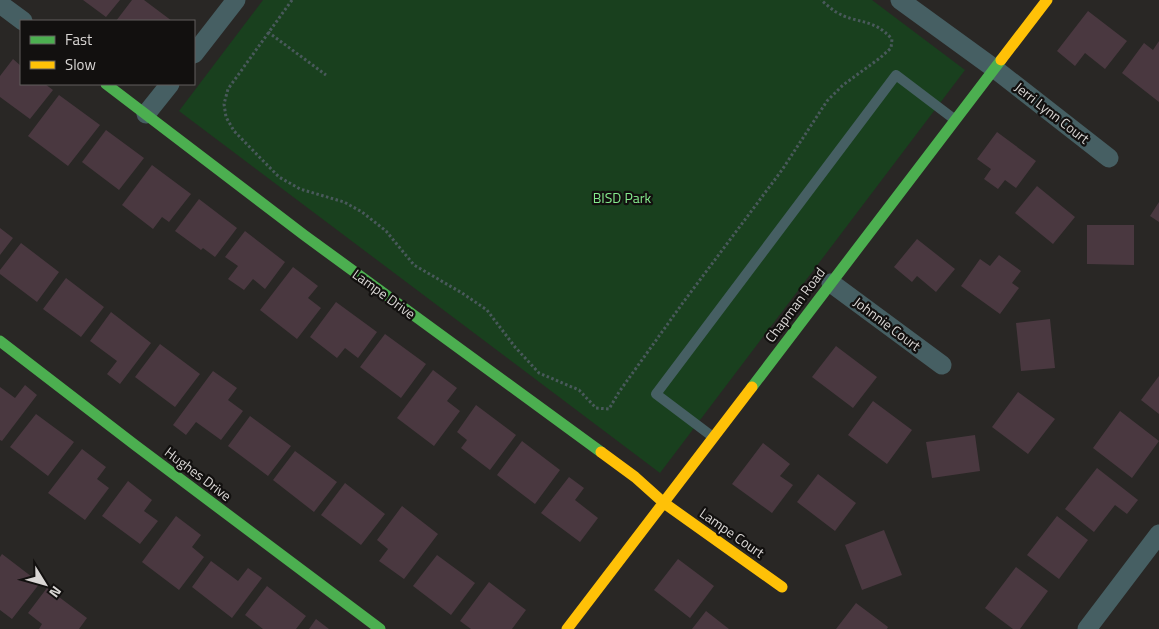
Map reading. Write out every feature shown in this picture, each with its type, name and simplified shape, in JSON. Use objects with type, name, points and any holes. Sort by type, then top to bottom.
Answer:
[{"type":"street","points":[[195,53],[236,0]]},
{"type":"street","name":"Jerri Lynn Court","points":[[900,0],[995,69],[1109,158]]},
{"type":"street","name":"Chapman Road","points":[[567,629],[1047,0]]},
{"type":"street","points":[[0,4],[22,20]]},
{"type":"street","name":"Lampe Drive","points":[[107,85],[312,241],[635,477],[664,503]]},
{"type":"street","points":[[146,114],[169,85]]},
{"type":"street","name":"Johnnie Court","points":[[832,283],[942,365]]},
{"type":"street","name":"Hughes Drive","points":[[0,341],[380,629]]},
{"type":"street","name":"Lampe Court","points":[[664,503],[782,587]]},
{"type":"street","points":[[1087,629],[1159,534]]},
{"type":"lane","points":[[713,438],[656,394],[896,76],[956,120]]},
{"type":"path","points":[[292,0],[228,89],[224,104],[226,118],[234,132],[278,177],[300,189],[344,202],[362,212],[386,231],[414,265],[487,310],[515,347],[538,373],[579,390],[596,408],[609,408],[618,392],[782,170],[827,101],[843,85],[874,63],[890,48],[892,39],[883,29],[836,12],[821,0]]},
{"type":"path","points":[[268,32],[326,75]]},
{"type":"green space","name":"BISD Park","points":[[263,0],[872,0],[965,70],[660,473],[179,111]]},
{"type":"building","points":[[83,0],[120,0],[106,17]]},
{"type":"building","points":[[132,0],[144,0],[171,20],[117,20]]},
{"type":"building","points":[[1088,11],[1127,41],[1105,69],[1085,53],[1075,66],[1057,51]]},
{"type":"building","points":[[1159,41],[1159,102],[1122,73],[1144,43],[1153,50]]},
{"type":"building","points":[[13,59],[20,65],[20,85],[46,85],[53,90],[30,119],[0,97],[0,76]]},
{"type":"building","points":[[59,95],[100,125],[68,166],[28,136]]},
{"type":"building","points":[[106,130],[144,158],[119,190],[82,162]]},
{"type":"building","points":[[997,132],[1036,161],[1016,188],[1005,180],[998,189],[984,179],[991,169],[977,159]]},
{"type":"building","points":[[152,165],[191,194],[169,222],[162,217],[153,229],[122,205]]},
{"type":"building","points":[[1037,186],[1075,217],[1053,244],[1015,213]]},
{"type":"building","points":[[199,199],[237,228],[215,257],[203,248],[201,250],[175,231]]},
{"type":"building","points":[[1159,202],[1159,222],[1150,216]]},
{"type":"building","points":[[1087,225],[1134,225],[1134,265],[1087,264]]},
{"type":"building","points":[[0,228],[13,238],[0,255]]},
{"type":"building","points":[[245,231],[285,262],[265,289],[253,279],[244,290],[228,279],[238,266],[225,257]]},
{"type":"building","points":[[917,239],[955,269],[936,292],[917,276],[912,282],[894,267]]},
{"type":"building","points":[[21,243],[59,272],[37,302],[0,274],[0,270]]},
{"type":"building","points":[[999,255],[1021,271],[1012,283],[1019,288],[1000,314],[961,286],[980,259],[990,266]]},
{"type":"building","points":[[293,267],[318,286],[308,298],[321,308],[297,339],[260,310]]},
{"type":"building","points":[[66,278],[104,307],[81,337],[43,309]]},
{"type":"building","points":[[336,302],[377,332],[358,358],[345,348],[337,358],[310,337]]},
{"type":"building","points":[[111,312],[151,343],[120,384],[107,374],[117,361],[90,341]]},
{"type":"building","points":[[1050,319],[1055,368],[1021,371],[1016,323]]},
{"type":"building","points":[[385,334],[426,364],[401,398],[360,367]]},
{"type":"building","points":[[160,344],[200,374],[175,407],[135,377]]},
{"type":"building","points":[[836,346],[877,377],[853,408],[812,377]]},
{"type":"building","points":[[433,370],[457,388],[447,401],[460,411],[434,446],[397,418]]},
{"type":"building","points":[[213,371],[237,388],[228,400],[243,411],[221,440],[196,422],[186,435],[173,425]]},
{"type":"building","points":[[1159,376],[1159,414],[1141,400]]},
{"type":"building","points":[[25,385],[37,395],[2,441],[0,440],[0,387],[15,398]]},
{"type":"building","points":[[1018,392],[1055,419],[1028,454],[992,427]]},
{"type":"building","points":[[873,401],[912,430],[887,464],[848,435]]},
{"type":"building","points":[[476,405],[516,435],[490,470],[461,448],[467,440],[457,432]]},
{"type":"building","points":[[1120,411],[1159,441],[1132,478],[1093,448]]},
{"type":"building","points":[[36,414],[74,442],[48,476],[10,447]]},
{"type":"building","points":[[250,416],[291,446],[268,476],[228,446]]},
{"type":"building","points":[[975,435],[980,471],[932,478],[926,442]]},
{"type":"building","points":[[522,441],[560,470],[535,504],[497,475]]},
{"type":"building","points":[[763,443],[790,464],[780,476],[793,485],[772,513],[732,484]]},
{"type":"building","points":[[82,449],[106,467],[97,479],[109,488],[85,520],[48,493]]},
{"type":"building","points":[[295,451],[337,482],[314,512],[273,480]]},
{"type":"building","points":[[1097,468],[1138,500],[1127,514],[1115,505],[1094,532],[1065,509]]},
{"type":"building","points":[[818,474],[856,503],[835,531],[797,502]]},
{"type":"building","points":[[569,477],[584,488],[575,500],[598,518],[580,542],[541,513]]},
{"type":"building","points":[[128,481],[152,500],[144,511],[158,521],[140,544],[102,516]]},
{"type":"building","points":[[345,483],[385,514],[361,545],[321,515]]},
{"type":"building","points":[[402,506],[438,534],[404,579],[379,561],[388,549],[377,540]]},
{"type":"building","points":[[176,516],[201,535],[192,547],[204,557],[179,590],[142,562]]},
{"type":"building","points":[[1057,516],[1088,540],[1059,579],[1027,555]]},
{"type":"building","points":[[884,530],[902,575],[862,590],[845,545]]},
{"type":"building","points":[[2,554],[40,583],[12,619],[0,610],[0,557]]},
{"type":"building","points":[[437,555],[475,583],[451,615],[413,586]]},
{"type":"building","points":[[678,559],[714,586],[690,618],[654,590]]},
{"type":"building","points":[[211,561],[238,581],[248,568],[262,578],[232,618],[192,587]]},
{"type":"building","points":[[1016,567],[1048,591],[1020,629],[1013,629],[985,608]]},
{"type":"building","points":[[489,582],[526,610],[512,629],[471,629],[460,621]]},
{"type":"building","points":[[267,586],[306,616],[296,629],[263,629],[245,615]]},
{"type":"building","points":[[47,588],[87,618],[79,629],[39,629],[42,624],[28,613]]},
{"type":"building","points":[[856,603],[888,627],[887,629],[836,629]]},
{"type":"building","points":[[706,611],[729,629],[692,629]]},
{"type":"building","points":[[316,619],[329,629],[309,629]]},
{"type":"traffic: fast","points":[[752,387],[1001,60]]},
{"type":"traffic: fast","points":[[107,85],[304,235],[601,452]]},
{"type":"traffic: fast","points":[[0,341],[380,629]]},
{"type":"traffic: slow","points":[[1001,60],[1047,0]]},
{"type":"traffic: slow","points":[[567,629],[752,387]]},
{"type":"traffic: slow","points":[[601,452],[635,477],[664,503],[782,587]]}]
